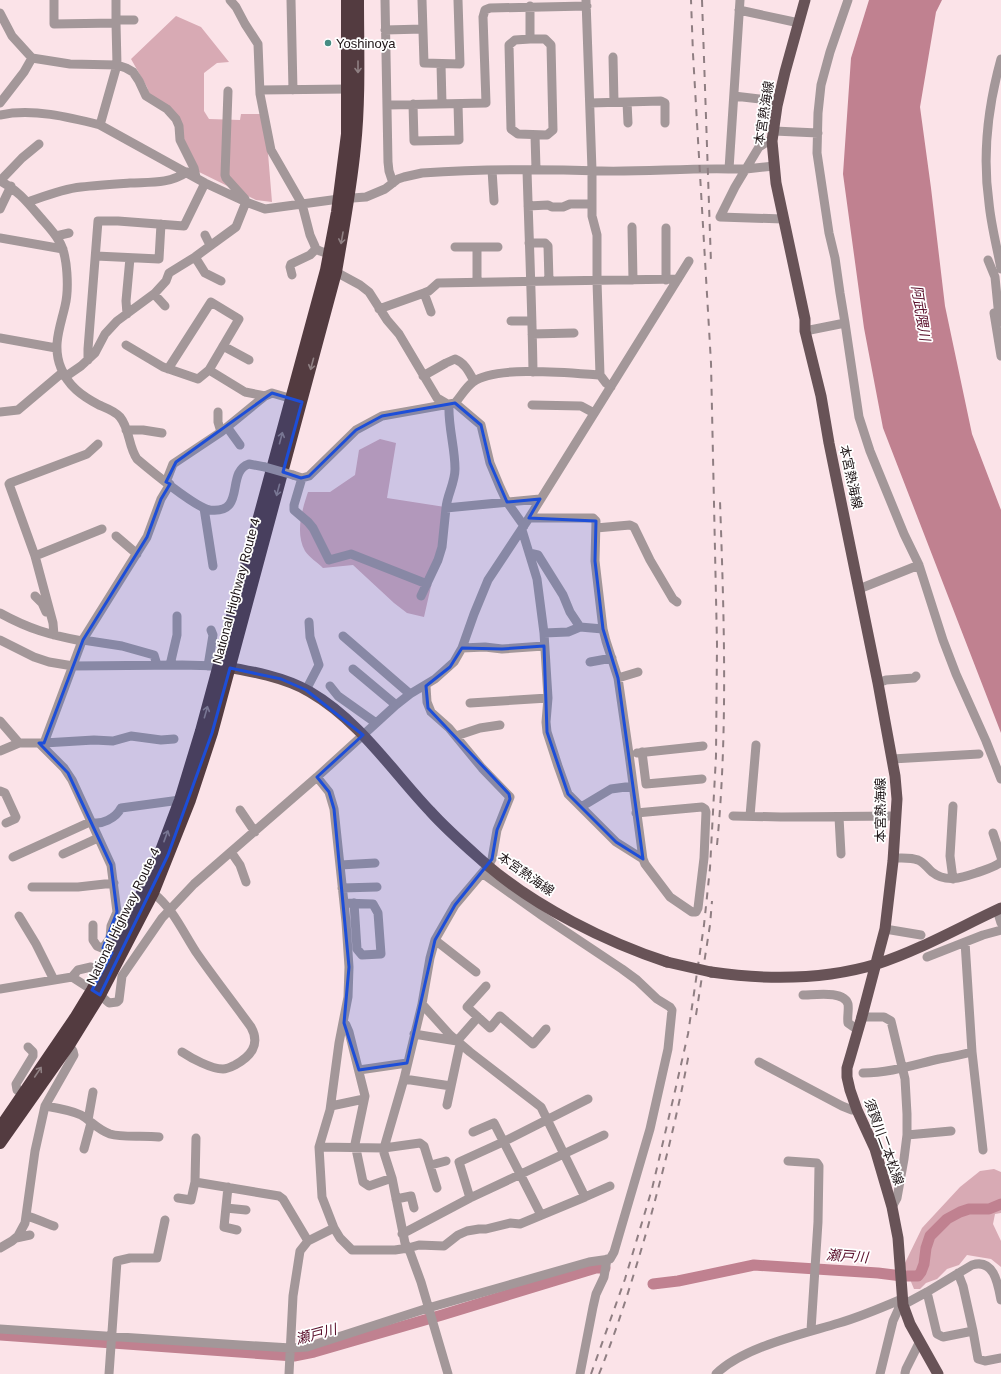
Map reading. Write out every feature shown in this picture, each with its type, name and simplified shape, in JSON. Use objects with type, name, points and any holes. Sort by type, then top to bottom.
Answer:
[{"type":"highway","name":"National Highway Route 4","points":[[297,401],[329,254],[344,198],[348,89],[347,0]]},
{"type":"highway","name":"National Highway Route 4","points":[[0,1128],[75,1018],[96,993],[108,950],[154,866],[180,800],[336,272],[344,198],[357,113],[358,0]]},
{"type":"highway","name":"National Highway Route 4","points":[[0,1143],[69,1045],[96,993],[153,893],[190,800],[212,733],[219,666]]},
{"type":"main road","name":"本宮熱海線","points":[[806,0],[778,101],[773,136],[774,166],[783,219],[805,319],[805,331],[821,396],[829,443],[878,683],[896,787],[894,858],[885,929],[876,964]]},
{"type":"main road","name":"本宮熱海線","points":[[219,666],[281,680],[306,690],[320,699],[363,735],[430,812],[485,869],[565,917],[616,943],[668,962],[711,972],[744,976],[791,976],[833,973],[876,964],[934,941],[999,909]]},
{"type":"main road","name":"須賀川二本松線","points":[[876,964],[847,1068],[848,1083],[857,1110],[875,1149],[892,1207],[898,1238],[902,1299],[910,1324],[938,1374]]},
{"type":"street","points":[[54,0],[54,24],[134,20]]},
{"type":"street","points":[[100,125],[117,65],[116,0]]},
{"type":"street","points":[[230,0],[236,7],[258,44],[260,90],[271,150],[302,204],[310,234],[316,249],[329,254]]},
{"type":"street","points":[[292,0],[293,90]]},
{"type":"street","points":[[385,0],[388,162],[393,183]]},
{"type":"street","points":[[422,0],[424,63],[460,64],[458,0]]},
{"type":"street","points":[[729,169],[740,0]]},
{"type":"street","points":[[848,0],[830,52],[821,85],[818,113],[817,153],[829,233],[835,258],[858,417],[870,451],[904,534],[919,565],[943,640],[1001,779]]},
{"type":"street","points":[[388,105],[486,103],[483,17],[485,10],[490,8],[586,3],[590,103],[596,170],[592,216],[597,235],[600,375],[606,384],[611,387]]},
{"type":"street","points":[[530,6],[530,39]]},
{"type":"street","points":[[739,10],[799,23]]},
{"type":"street","points":[[0,13],[12,36],[32,58],[70,64],[117,65],[132,72],[139,81],[146,96],[167,109],[176,119],[179,126],[180,140],[194,168],[196,177]]},
{"type":"street","points":[[385,30],[422,30]]},
{"type":"street","points":[[530,39],[545,39],[551,45],[553,130],[547,135],[518,134],[511,129],[509,45],[515,40],[530,39]]},
{"type":"street","points":[[613,57],[614,102]]},
{"type":"street","points":[[0,103],[24,72],[32,58]]},
{"type":"street","points":[[1001,58],[988,117],[986,143],[986,181],[1001,269]]},
{"type":"street","points":[[441,64],[442,104]]},
{"type":"street","points":[[260,90],[348,89]]},
{"type":"street","points":[[228,90],[225,175],[246,202]]},
{"type":"street","points":[[734,96],[778,101]]},
{"type":"street","points":[[590,103],[661,101],[665,103],[665,123]]},
{"type":"street","points":[[627,102],[628,123]]},
{"type":"street","points":[[413,104],[414,140],[459,140],[458,104]]},
{"type":"street","points":[[0,115],[20,112],[36,113],[100,125],[205,183],[265,209],[372,195],[404,177],[422,173],[532,169],[596,170],[707,168],[746,170],[774,166]]},
{"type":"street","points":[[783,219],[720,217],[735,187],[759,147],[773,136],[818,133]]},
{"type":"street","points":[[533,372],[532,281],[528,206],[535,135]]},
{"type":"street","points":[[39,144],[22,158],[0,181],[11,186],[28,202],[56,236],[63,249],[67,291],[66,304],[56,348],[64,374],[74,388],[86,397],[116,413],[123,421],[133,453],[137,459],[192,501],[204,508],[212,510],[219,510],[228,507],[232,503],[238,477],[242,468],[249,464],[305,478],[356,430],[382,416],[452,404]]},
{"type":"street","points":[[492,170],[494,201]]},
{"type":"street","points":[[28,202],[63,190],[128,183],[162,182],[175,179],[187,172]]},
{"type":"street","points":[[88,360],[98,221],[184,226],[205,183]]},
{"type":"street","points":[[0,209],[11,186]]},
{"type":"street","points":[[0,412],[14,411],[21,408],[44,387],[88,360],[95,353],[105,334],[117,321],[154,294],[166,281],[169,273],[236,227],[246,202]]},
{"type":"street","points":[[528,206],[548,205],[552,207],[563,207],[570,204],[592,204]]},
{"type":"street","points":[[96,256],[159,259],[161,224]]},
{"type":"street","points":[[632,227],[633,280]]},
{"type":"street","points":[[666,228],[666,280]]},
{"type":"street","points":[[56,236],[69,233]]},
{"type":"street","points":[[205,234],[210,245]]},
{"type":"street","points":[[0,238],[63,249]]},
{"type":"street","points":[[529,243],[545,243],[548,245],[549,281]]},
{"type":"street","points":[[455,247],[498,247]]},
{"type":"street","points":[[477,247],[477,282]]},
{"type":"street","points":[[292,275],[291,264],[310,255],[316,249]]},
{"type":"street","points":[[194,257],[206,273],[221,281]]},
{"type":"street","points":[[127,314],[126,301],[130,258]]},
{"type":"street","points":[[988,260],[995,277],[1001,322]]},
{"type":"street","points":[[76,970],[96,993],[109,1004],[115,1004],[118,1002],[122,976],[169,909],[194,884],[255,832],[396,705],[410,694],[426,686],[450,666],[462,648],[488,580],[525,525],[689,261]]},
{"type":"street","points":[[336,272],[360,285],[368,292],[379,309],[399,334],[437,398],[452,404],[481,425],[490,463],[507,502],[525,525],[529,553],[537,579],[544,633],[548,698],[546,722],[548,740],[568,794],[616,842],[643,859]]},
{"type":"street","points":[[379,309],[429,291],[438,283],[678,279]]},
{"type":"street","points":[[424,293],[431,312]]},
{"type":"street","points":[[154,294],[165,306]]},
{"type":"street","points":[[126,344],[162,367],[168,369],[198,379],[209,370],[239,319],[211,302],[168,369]]},
{"type":"street","points":[[998,305],[994,312],[1001,356]]},
{"type":"street","points":[[511,321],[532,321]]},
{"type":"street","points":[[805,331],[845,323]]},
{"type":"street","points":[[532,334],[574,333]]},
{"type":"street","points":[[0,338],[56,348]]},
{"type":"street","points":[[223,346],[249,360]]},
{"type":"street","points":[[423,376],[455,359],[460,361],[468,370],[474,381]]},
{"type":"street","points":[[209,370],[245,392],[265,396]]},
{"type":"street","points":[[421,596],[438,560],[442,547],[446,502],[454,480],[455,469],[448,418],[452,404],[474,381],[496,374],[513,371],[600,375]]},
{"type":"street","points":[[41,743],[83,640],[147,537],[160,499],[168,483],[173,464],[224,429],[265,396],[272,393],[297,401]]},
{"type":"street","points":[[532,405],[581,406],[594,414]]},
{"type":"street","points":[[218,412],[218,422],[240,445]]},
{"type":"street","points":[[126,430],[143,430],[162,433]]},
{"type":"street","points":[[54,635],[53,623],[35,556],[9,484],[87,454],[98,444]]},
{"type":"street","points":[[298,476],[294,510],[313,528],[329,560],[351,554],[427,584]]},
{"type":"street","points":[[446,508],[540,499]]},
{"type":"street","points":[[204,508],[212,566]]},
{"type":"street","points":[[525,525],[593,518],[596,521],[595,561],[604,629],[606,641],[618,678],[636,813],[643,859],[645,864],[670,897],[692,912],[697,911],[704,858],[705,808],[636,813]]},
{"type":"street","points":[[596,528],[634,527],[650,560],[673,599],[677,602]]},
{"type":"street","points":[[35,556],[102,529]]},
{"type":"street","points":[[116,536],[137,554]]},
{"type":"street","points":[[529,553],[538,556],[563,595],[570,612],[580,627]]},
{"type":"street","points":[[859,589],[919,565]]},
{"type":"street","points":[[35,596],[44,606],[49,620],[53,623]]},
{"type":"street","points":[[0,613],[20,624],[54,635],[122,646],[154,655],[157,665]]},
{"type":"street","points":[[170,665],[177,635],[177,616]]},
{"type":"street","points":[[306,690],[319,665],[310,637],[309,622]]},
{"type":"street","points":[[544,633],[568,632],[580,627],[604,629]]},
{"type":"street","points":[[0,640],[34,657],[49,662],[72,666],[219,666],[211,630]]},
{"type":"street","points":[[343,636],[410,694]]},
{"type":"street","points":[[462,648],[485,647],[502,649],[544,646]]},
{"type":"street","points":[[590,662],[612,658]]},
{"type":"street","points":[[353,669],[396,705]]},
{"type":"street","points":[[618,678],[638,672]]},
{"type":"street","points":[[878,683],[886,680],[914,678],[916,676]]},
{"type":"street","points":[[330,686],[338,696],[376,723]]},
{"type":"street","points":[[426,686],[428,708],[456,736],[482,768],[510,797],[497,830],[492,859],[455,905],[435,940],[430,958],[422,1004],[404,1079],[384,1148],[385,1159],[392,1178],[402,1234],[415,1266],[448,1374]]},
{"type":"street","points":[[470,703],[548,698]]},
{"type":"street","points":[[0,721],[19,743]]},
{"type":"street","points":[[456,736],[480,728],[500,725]]},
{"type":"street","points":[[0,750],[19,743],[113,740],[131,736],[160,740],[174,739]]},
{"type":"street","points":[[41,743],[68,773],[111,865],[117,912],[111,926],[108,950],[97,946],[93,940],[93,925]]},
{"type":"street","points":[[750,816],[756,745]]},
{"type":"street","points":[[629,754],[703,746]]},
{"type":"street","points":[[642,752],[646,784],[702,779]]},
{"type":"street","points":[[892,759],[979,754]]},
{"type":"street","points":[[317,777],[329,792],[334,809],[349,967],[348,997],[331,1106],[319,1147],[322,1197],[334,1228],[340,1238],[352,1250],[408,1248],[418,1245],[444,1246],[458,1235],[467,1231],[486,1229],[510,1223],[520,1224],[610,1186]]},
{"type":"street","points":[[581,807],[611,789],[633,786]]},
{"type":"street","points":[[0,791],[5,793],[4,802],[16,817],[15,820],[6,823]]},
{"type":"street","points":[[13,857],[90,822],[102,822],[112,818],[118,813],[120,808],[180,800]]},
{"type":"street","points":[[953,806],[950,843],[953,879]]},
{"type":"street","points":[[240,810],[255,832]]},
{"type":"street","points":[[733,816],[896,816]]},
{"type":"street","points":[[839,817],[841,854]]},
{"type":"street","points":[[993,833],[1001,857]]},
{"type":"street","points":[[63,854],[98,838]]},
{"type":"street","points":[[231,852],[240,865],[246,882]]},
{"type":"street","points":[[894,858],[917,859],[936,875],[953,879],[966,876],[997,865],[1001,862]]},
{"type":"street","points":[[340,865],[375,863]]},
{"type":"street","points":[[0,1329],[291,1353],[307,1347],[430,1313],[589,1262],[610,1259],[614,1252],[650,1129],[668,1049],[672,1010],[670,1007],[657,999],[637,980],[544,917],[485,869]]},
{"type":"street","points":[[32,887],[78,887],[114,883]]},
{"type":"street","points":[[342,888],[377,887]]},
{"type":"street","points":[[153,893],[160,898],[169,909],[197,954],[254,1032],[255,1040],[251,1052],[246,1058],[230,1067],[221,1069],[189,1057],[182,1052]]},
{"type":"street","points":[[344,903],[354,903],[373,904],[378,913],[381,954],[362,955],[357,949],[354,903]]},
{"type":"street","points":[[999,909],[1001,923]]},
{"type":"street","points":[[19,916],[36,944],[54,980]]},
{"type":"street","points":[[885,929],[921,935]]},
{"type":"street","points":[[927,957],[983,935],[1001,930]]},
{"type":"street","points":[[435,940],[476,972]]},
{"type":"street","points":[[965,942],[972,1052],[983,1150]]},
{"type":"street","points":[[0,989],[54,980],[76,970],[91,967]]},
{"type":"street","points":[[486,986],[467,1007],[490,1028],[500,1016],[533,1044],[546,1029]]},
{"type":"street","points":[[803,995],[829,994],[843,997],[848,1004],[848,1023],[858,1030]]},
{"type":"street","points":[[422,1004],[459,1042],[541,1107],[585,1197]]},
{"type":"street","points":[[447,1105],[459,1042],[478,1017]]},
{"type":"street","points":[[861,1017],[884,1017],[891,1021],[903,1069],[907,1097],[907,1135],[900,1187],[897,1198],[892,1207]]},
{"type":"street","points":[[344,1023],[349,1032],[359,1070],[364,1099],[355,1147],[363,1182],[369,1186],[392,1178]]},
{"type":"street","points":[[414,1034],[459,1042]]},
{"type":"street","points":[[16,1238],[22,1230],[26,1216],[35,1151],[45,1106],[74,1055],[69,1045]]},
{"type":"street","points":[[23,1094],[17,1090],[16,1084],[33,1056],[33,1052],[28,1047]]},
{"type":"street","points":[[863,1073],[876,1073],[903,1069],[938,1059],[972,1052]]},
{"type":"street","points":[[759,1062],[842,1106],[852,1110],[857,1110]]},
{"type":"street","points":[[359,1070],[407,1063]]},
{"type":"street","points":[[404,1079],[450,1086]]},
{"type":"street","points":[[84,1149],[93,1092]]},
{"type":"street","points":[[331,1106],[364,1099]]},
{"type":"street","points":[[470,1198],[459,1162],[503,1142],[588,1099]]},
{"type":"street","points":[[45,1106],[68,1110],[81,1116],[102,1131],[110,1134],[121,1136],[145,1135],[159,1137]]},
{"type":"street","points":[[473,1132],[494,1123],[519,1175],[541,1215]]},
{"type":"street","points":[[907,1135],[951,1131]]},
{"type":"street","points":[[402,1234],[470,1198],[604,1135]]},
{"type":"street","points":[[178,1198],[191,1200],[194,1182],[196,1138]]},
{"type":"street","points":[[319,1147],[384,1148],[420,1142],[424,1146],[437,1188]]},
{"type":"street","points":[[431,1165],[446,1161]]},
{"type":"street","points":[[788,1161],[817,1164],[819,1166],[818,1222],[811,1330]]},
{"type":"street","points":[[194,1182],[279,1196],[283,1199],[308,1241]]},
{"type":"street","points":[[228,1187],[224,1227],[237,1230]]},
{"type":"street","points":[[396,1199],[411,1196],[414,1208]]},
{"type":"street","points":[[226,1208],[246,1210]]},
{"type":"street","points":[[26,1216],[54,1226]]},
{"type":"street","points":[[109,1374],[117,1261],[130,1258],[157,1258],[165,1220]]},
{"type":"street","points":[[289,1374],[293,1296],[299,1255],[303,1245],[308,1241],[334,1228]]},
{"type":"street","points":[[0,1248],[16,1238],[30,1235]]},
{"type":"street","points":[[580,1374],[596,1294],[604,1277],[607,1259]]},
{"type":"street","points":[[716,1374],[735,1359],[753,1351],[811,1330],[840,1323],[902,1299],[927,1292],[974,1264],[988,1267],[994,1272],[1001,1300]]},
{"type":"street","points":[[958,1273],[963,1286],[978,1359],[985,1361],[1001,1358]]},
{"type":"street","points":[[927,1292],[937,1334],[943,1337],[973,1331]]},
{"type":"street","points":[[880,1374],[893,1321],[902,1299]]},
{"type":"street","points":[[905,1373],[920,1341]]},
{"type":"highlighted area","points":[[272,393],[302,402],[283,472],[301,478],[309,476],[356,430],[382,416],[455,403],[481,425],[490,463],[507,502],[540,499],[529,518],[596,521],[595,561],[603,629],[618,678],[643,859],[616,842],[568,794],[547,732],[544,646],[502,649],[462,648],[450,667],[426,686],[428,708],[509,794],[510,799],[497,830],[492,859],[455,905],[435,940],[407,1063],[359,1070],[344,1023],[349,967],[334,809],[329,792],[317,777],[363,735],[306,690],[281,679],[230,668],[212,733],[168,855],[100,995],[92,990],[112,953],[103,948],[117,912],[111,865],[68,773],[39,743],[44,743],[83,640],[147,537],[161,499],[170,484],[166,482],[176,462]]},
{"type":"shaded area","points":[[176,16],[201,27],[229,62],[217,63],[204,73],[204,111],[209,119],[240,120],[241,114],[262,114],[267,141],[272,202],[256,200],[199,172],[184,140],[181,124],[150,96],[147,87],[131,59]]},
{"type":"shaded area","points":[[380,439],[396,443],[387,498],[445,507],[439,551],[424,617],[407,613],[353,565],[323,568],[305,551],[300,537],[300,522],[308,492],[330,492],[355,475],[359,450]]},
{"type":"shaded area","points":[[994,1169],[1001,1172],[1001,1213],[995,1214],[993,1224],[1001,1241],[1001,1267],[991,1259],[967,1255],[959,1265],[947,1269],[937,1279],[926,1283],[920,1289],[914,1289],[904,1265],[922,1228],[960,1187],[980,1171]]},
{"type":"water","name":"阿武隈川","points":[[869,0],[942,0],[936,12],[920,107],[945,306],[972,434],[1001,510],[1001,733],[883,428],[864,328],[843,174],[851,58]]},
{"type":"waterway","name":"瀬戸川","points":[[653,1284],[678,1281],[754,1265],[918,1276],[924,1264],[926,1248],[930,1236],[947,1219],[969,1209],[989,1209],[1001,1204]]},
{"type":"waterway","name":"瀬戸川","points":[[0,1335],[294,1356],[314,1352],[442,1315],[596,1268],[605,1268]]},
{"type":"railway","points":[[591,1374],[625,1279],[652,1189],[688,1034],[704,925],[710,868],[716,756],[717,644],[711,363],[691,0]]},
{"type":"railway","points":[[702,0],[711,263]]},
{"type":"railway","points":[[717,845],[723,759],[724,716],[724,630],[720,501]]},
{"type":"railway","points":[[696,1015],[710,925],[712,901]]},
{"type":"railway","points":[[599,1374],[613,1338],[647,1230],[670,1142],[689,1053]]},
{"type":"place","name":"Yoshinoya","points":[[328,43]]}]
